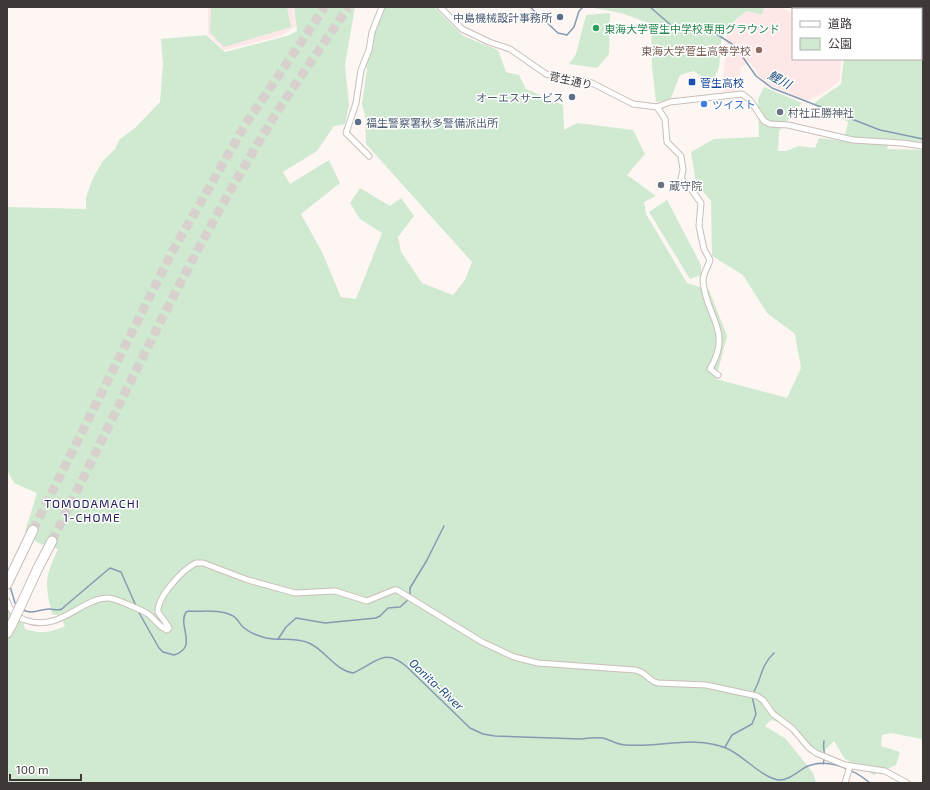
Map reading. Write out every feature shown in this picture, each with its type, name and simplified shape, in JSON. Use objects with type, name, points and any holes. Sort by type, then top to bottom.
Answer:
[{"type":"highway","points":[[7,584],[33,530]]},
{"type":"highway","points":[[7,633],[52,541]]},
{"type":"street","points":[[369,156],[346,133],[356,103],[361,70],[369,50],[372,32],[382,7]]},
{"type":"street","name":"菅生通り","points":[[440,7],[462,29],[484,40],[510,49],[546,74],[556,78],[586,81],[633,104],[657,107],[670,102],[742,94],[750,100],[764,121],[770,124],[788,125],[853,140],[902,142],[923,146]]},
{"type":"street","points":[[657,107],[665,119],[667,142],[681,156],[683,170],[681,179],[689,186],[701,203],[699,226],[704,249],[710,260],[703,280],[720,341],[717,357],[710,370],[718,375]]},
{"type":"street","points":[[7,601],[10,609],[16,615],[23,620],[34,622],[56,620],[103,598],[113,599],[145,612],[163,629],[168,630],[168,626],[158,612],[161,599],[168,588],[192,565],[199,563],[248,580],[295,593],[335,591],[367,600],[396,590],[482,642],[518,659],[538,663],[635,670],[644,672],[653,682],[706,685],[757,696],[763,700],[773,714],[793,729],[809,748],[826,758],[850,766],[885,771],[907,783]]},
{"type":"street","points":[[845,783],[850,766]]},
{"type":"shaded area","points":[[207,7],[293,7],[296,26],[281,36],[224,50],[208,34]]},
{"type":"shaded area","name":"東海大学菅生高等学校","points":[[760,7],[779,7],[792,13],[792,60],[841,60],[840,81],[823,93],[807,101],[770,85],[759,76],[750,62],[741,67],[736,91],[722,92],[727,35],[732,24],[745,13]]},
{"type":"green space","points":[[211,7],[287,7],[291,27],[224,47],[210,32]]},
{"type":"green space","points":[[294,7],[355,7],[345,65],[349,105],[345,124],[334,126],[317,151],[283,172],[290,184],[329,160],[340,183],[301,214],[322,252],[341,297],[356,299],[382,233],[360,219],[350,203],[360,188],[390,206],[401,198],[414,216],[398,237],[401,252],[422,283],[453,295],[465,280],[472,262],[366,144],[365,115],[362,105],[367,69],[363,57],[381,7],[434,7],[463,36],[498,50],[506,72],[519,75],[526,89],[563,105],[564,130],[577,123],[633,130],[645,154],[627,175],[656,196],[644,202],[646,214],[687,283],[709,290],[727,336],[716,379],[787,398],[801,368],[795,334],[767,313],[743,275],[712,256],[711,201],[696,183],[691,152],[714,139],[759,137],[758,99],[764,87],[802,103],[779,131],[778,151],[786,151],[799,146],[815,148],[819,138],[844,141],[848,122],[814,103],[841,84],[844,60],[922,60],[922,8],[824,7],[923,7],[923,142],[889,140],[887,149],[923,150],[923,737],[922,739],[891,733],[882,735],[881,746],[900,752],[896,765],[874,775],[845,759],[834,741],[823,752],[809,753],[788,725],[771,720],[765,726],[786,739],[813,773],[816,783],[7,783],[7,612],[23,622],[25,629],[31,631],[45,632],[65,626],[60,616],[52,614],[47,588],[50,567],[58,549],[38,543],[25,532],[37,493],[14,483],[7,470],[7,207],[86,209],[86,198],[92,180],[102,162],[115,149],[119,140],[136,127],[160,102],[163,64],[161,39],[206,35],[225,52],[287,36],[297,31]]},
{"type":"green space","points":[[589,7],[764,7],[762,15],[747,11],[727,28],[721,42],[718,71],[710,83],[694,71],[680,75],[670,100],[656,102],[652,66],[651,24],[621,13]]},
{"type":"green space","name":"東海大学菅生中学校専用グラウンド","points":[[610,13],[609,54],[597,68],[569,64],[576,54],[586,15]]},
{"type":"green space","points":[[667,200],[701,265],[701,275],[690,279],[649,212]]},
{"type":"waterway","name":"鯉川","points":[[530,7],[558,33],[567,35],[574,27],[579,11],[583,7]]},
{"type":"waterway","name":"鯉川","points":[[650,7],[672,26],[715,33],[735,46],[756,76],[772,88],[880,130],[923,139]]},
{"type":"waterway","points":[[410,596],[410,588],[427,560],[444,526]]},
{"type":"waterway","name":"Oonita-River","points":[[7,561],[7,566]]},
{"type":"waterway","name":"Oonita-River","points":[[7,568],[8,573]]},
{"type":"waterway","name":"Oonita-River","points":[[23,610],[33,612],[45,609],[62,609],[110,568],[121,572],[136,606]]},
{"type":"waterway","name":"Oonita-River","points":[[10,586],[17,605]]},
{"type":"waterway","points":[[278,639],[286,627],[296,618],[325,623],[376,618],[388,608],[400,607],[409,599]]},
{"type":"waterway","name":"Oonita-River","points":[[138,611],[159,648],[163,652],[174,655],[185,647],[186,636],[184,618],[186,612],[210,611],[226,613],[233,616],[244,628],[266,638],[298,640],[309,643],[320,650],[335,664],[353,673],[380,659],[386,657],[392,658],[407,667],[470,728],[483,734],[495,736],[581,739],[600,738],[626,745],[702,742],[726,748],[765,775],[778,780],[786,779],[808,766],[824,763],[849,770],[870,783]]},
{"type":"waterway","points":[[753,693],[766,663],[774,653]]},
{"type":"waterway","points":[[725,747],[732,735],[752,724],[756,714],[752,696]]},
{"type":"waterway","points":[[823,764],[825,757],[824,741]]},
{"type":"tunnel","points":[[33,530],[171,254],[245,125],[325,7]]},
{"type":"tunnel","points":[[52,541],[153,336],[206,234],[273,119],[348,7]]},
{"type":"place","name":"中島機械設計事務所","points":[[560,17]]},
{"type":"place","name":"東海大学菅生中学校専用グラウンド","points":[[596,28]]},
{"type":"place","name":"東海大学菅生高等学校","points":[[759,50]]},
{"type":"place","name":"菅生高校","points":[[692,82]]},
{"type":"place","name":"オーエスサービス","points":[[572,97]]},
{"type":"place","name":"ツイスト","points":[[704,104]]},
{"type":"place","name":"村社正勝神社","points":[[780,112]]},
{"type":"place","name":"福生警察署秋多警備派出所","points":[[358,122]]},
{"type":"place","name":"蔵守院","points":[[661,185]]},
{"type":"district","name":"TOMODAMACHI 1-CHOME","points":[[92,510]]}]
